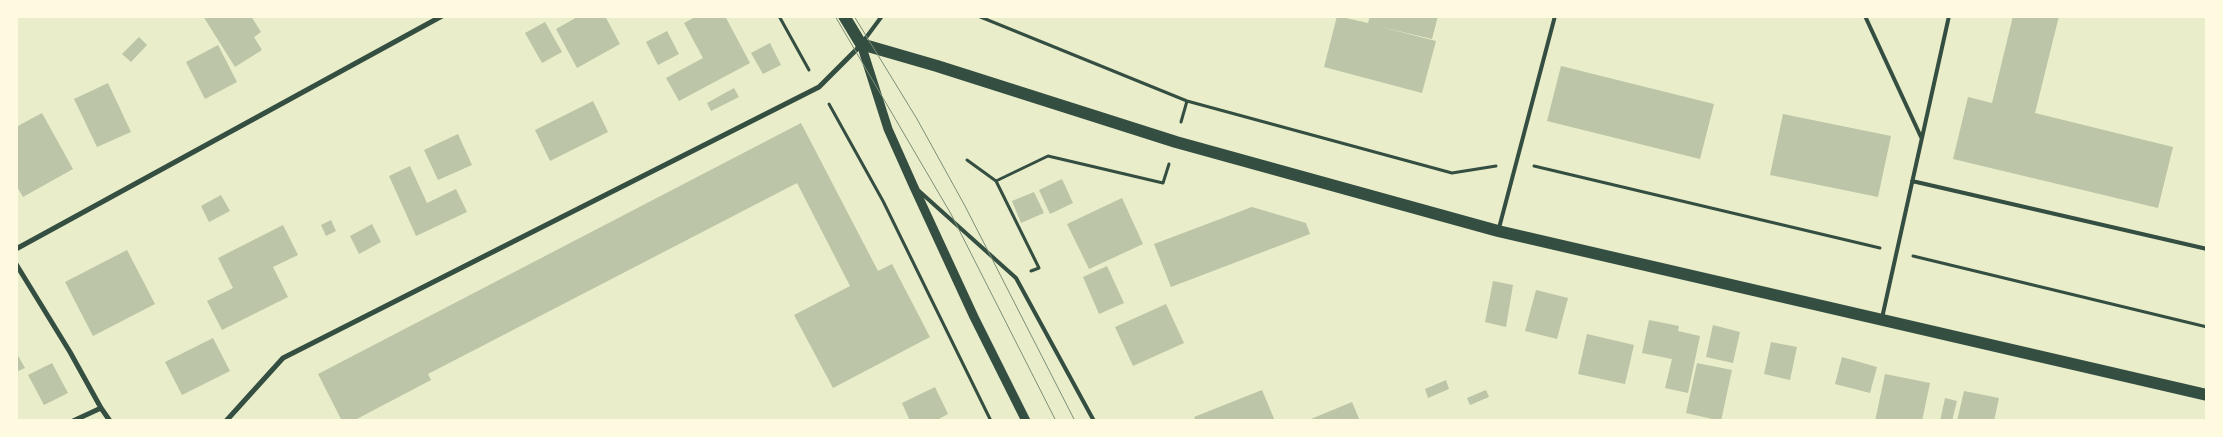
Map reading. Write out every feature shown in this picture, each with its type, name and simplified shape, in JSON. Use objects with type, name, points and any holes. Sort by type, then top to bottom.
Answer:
[{"type":"main road","points":[[844,16],[861,44],[937,66],[1176,142],[1498,231],[2207,396]]},
{"type":"street","points":[[16,249],[442,16]]},
{"type":"street","points":[[226,421],[283,358],[819,87],[861,44],[888,129],[974,317],[1026,421]]},
{"type":"street","points":[[16,264],[110,421]]},
{"type":"street","points":[[73,421],[101,408]]},
{"type":"lane","points":[[861,44],[882,16]]},
{"type":"lane","points":[[1498,231],[1555,16]]},
{"type":"lane","points":[[1865,16],[1921,137]]},
{"type":"lane","points":[[1882,320],[1949,16]]},
{"type":"lane","points":[[1912,181],[2207,249]]},
{"type":"lane","points":[[913,185],[1016,278],[1094,421]]},
{"type":"path","points":[[779,16],[883,201],[991,421]]},
{"type":"path","points":[[978,16],[1187,101],[1452,173],[1516,162],[2207,327]]},
{"type":"path","points":[[996,182],[1048,156],[1163,183],[1187,101]]},
{"type":"path","points":[[967,160],[996,182],[1039,268],[1016,278]]},
{"type":"building","points":[[203,16],[251,16],[261,32],[254,37],[262,50],[235,67]]},
{"type":"building","points":[[579,16],[605,16],[620,44],[577,68],[556,29]]},
{"type":"building","points":[[697,16],[725,16],[750,63],[679,101],[666,78],[703,58],[684,23]]},
{"type":"building","points":[[1337,16],[1368,23],[1370,16],[1438,16],[1432,39],[1377,26],[1436,41],[1422,93],[1324,67]]},
{"type":"building","points":[[2013,16],[2059,16],[2035,113],[2173,147],[2158,208],[1953,159],[1968,97],[1992,103]]},
{"type":"building","points":[[545,22],[562,52],[542,63],[525,33]]},
{"type":"building","points":[[667,31],[679,54],[658,65],[646,42]]},
{"type":"building","points":[[139,37],[147,45],[131,62],[122,54]]},
{"type":"building","points":[[770,43],[781,65],[763,74],[751,53]]},
{"type":"building","points":[[218,45],[237,82],[205,99],[186,62]]},
{"type":"building","points":[[1561,66],[1714,104],[1700,159],[1547,121]]},
{"type":"building","points":[[108,83],[131,132],[97,147],[74,99]]},
{"type":"building","points":[[734,88],[739,97],[711,111],[707,103]]},
{"type":"building","points":[[593,101],[608,132],[550,161],[535,130]]},
{"type":"building","points":[[42,113],[73,169],[23,197],[16,185],[16,127]]},
{"type":"building","points":[[1783,114],[1891,136],[1878,197],[1770,175]]},
{"type":"building","points":[[801,123],[878,271],[892,264],[930,337],[833,388],[794,315],[850,286],[797,183],[428,374],[431,380],[353,421],[342,421],[318,374]]},
{"type":"building","points":[[458,134],[472,165],[438,180],[424,150]]},
{"type":"building","points":[[410,166],[427,203],[456,189],[467,212],[416,236],[389,176]]},
{"type":"building","points":[[1062,179],[1073,203],[1050,214],[1039,190]]},
{"type":"building","points":[[1034,192],[1044,213],[1021,223],[1012,201]]},
{"type":"building","points":[[221,195],[230,211],[209,222],[201,206]]},
{"type":"building","points":[[1122,198],[1143,244],[1089,269],[1067,224]]},
{"type":"building","points":[[1252,207],[1306,223],[1310,234],[1171,287],[1154,244]]},
{"type":"building","points":[[331,220],[336,231],[326,236],[321,225]]},
{"type":"building","points":[[372,224],[381,242],[359,254],[350,236]]},
{"type":"building","points":[[283,225],[298,255],[273,267],[288,297],[222,330],[207,301],[233,288],[218,258]]},
{"type":"building","points":[[127,250],[155,304],[93,336],[65,282]]},
{"type":"building","points":[[1107,266],[1124,303],[1099,314],[1083,277]]},
{"type":"building","points":[[1493,281],[1513,285],[1506,327],[1485,322]]},
{"type":"building","points":[[1536,290],[1568,298],[1557,339],[1525,331]]},
{"type":"building","points":[[1166,304],[1184,343],[1133,366],[1115,327]]},
{"type":"building","points":[[1649,320],[1679,326],[1678,331],[1700,336],[1688,393],[1665,388],[1672,359],[1642,353]]},
{"type":"building","points":[[1713,325],[1740,332],[1733,363],[1706,357]]},
{"type":"building","points":[[1587,334],[1634,345],[1625,384],[1578,374]]},
{"type":"building","points":[[213,338],[230,371],[182,395],[165,362]]},
{"type":"building","points":[[1771,342],[1797,347],[1790,380],[1764,374]]},
{"type":"building","points":[[16,352],[25,368],[16,372]]},
{"type":"building","points":[[1842,357],[1877,367],[1870,393],[1835,384]]},
{"type":"building","points":[[52,363],[68,393],[44,405],[28,375]]},
{"type":"building","points":[[1697,363],[1732,370],[1721,421],[1686,413]]},
{"type":"building","points":[[1885,374],[1930,383],[1922,421],[1875,421]]},
{"type":"building","points":[[1446,380],[1449,389],[1428,398],[1425,389]]},
{"type":"building","points":[[935,387],[948,414],[935,421],[910,421],[902,403]]},
{"type":"building","points":[[1262,390],[1275,421],[1196,421],[1194,417]]},
{"type":"building","points":[[1486,390],[1489,397],[1470,405],[1467,398]]},
{"type":"building","points":[[1964,391],[1999,398],[1994,421],[1957,421]]},
{"type":"building","points":[[1945,398],[1957,401],[1952,421],[1940,421]]},
{"type":"building","points":[[1352,402],[1360,421],[1306,421]]},
{"type":"tram line","points":[[835,16],[951,214],[1056,421]]},
{"type":"tram line","points":[[854,16],[917,119],[965,206],[1075,421]]}]
